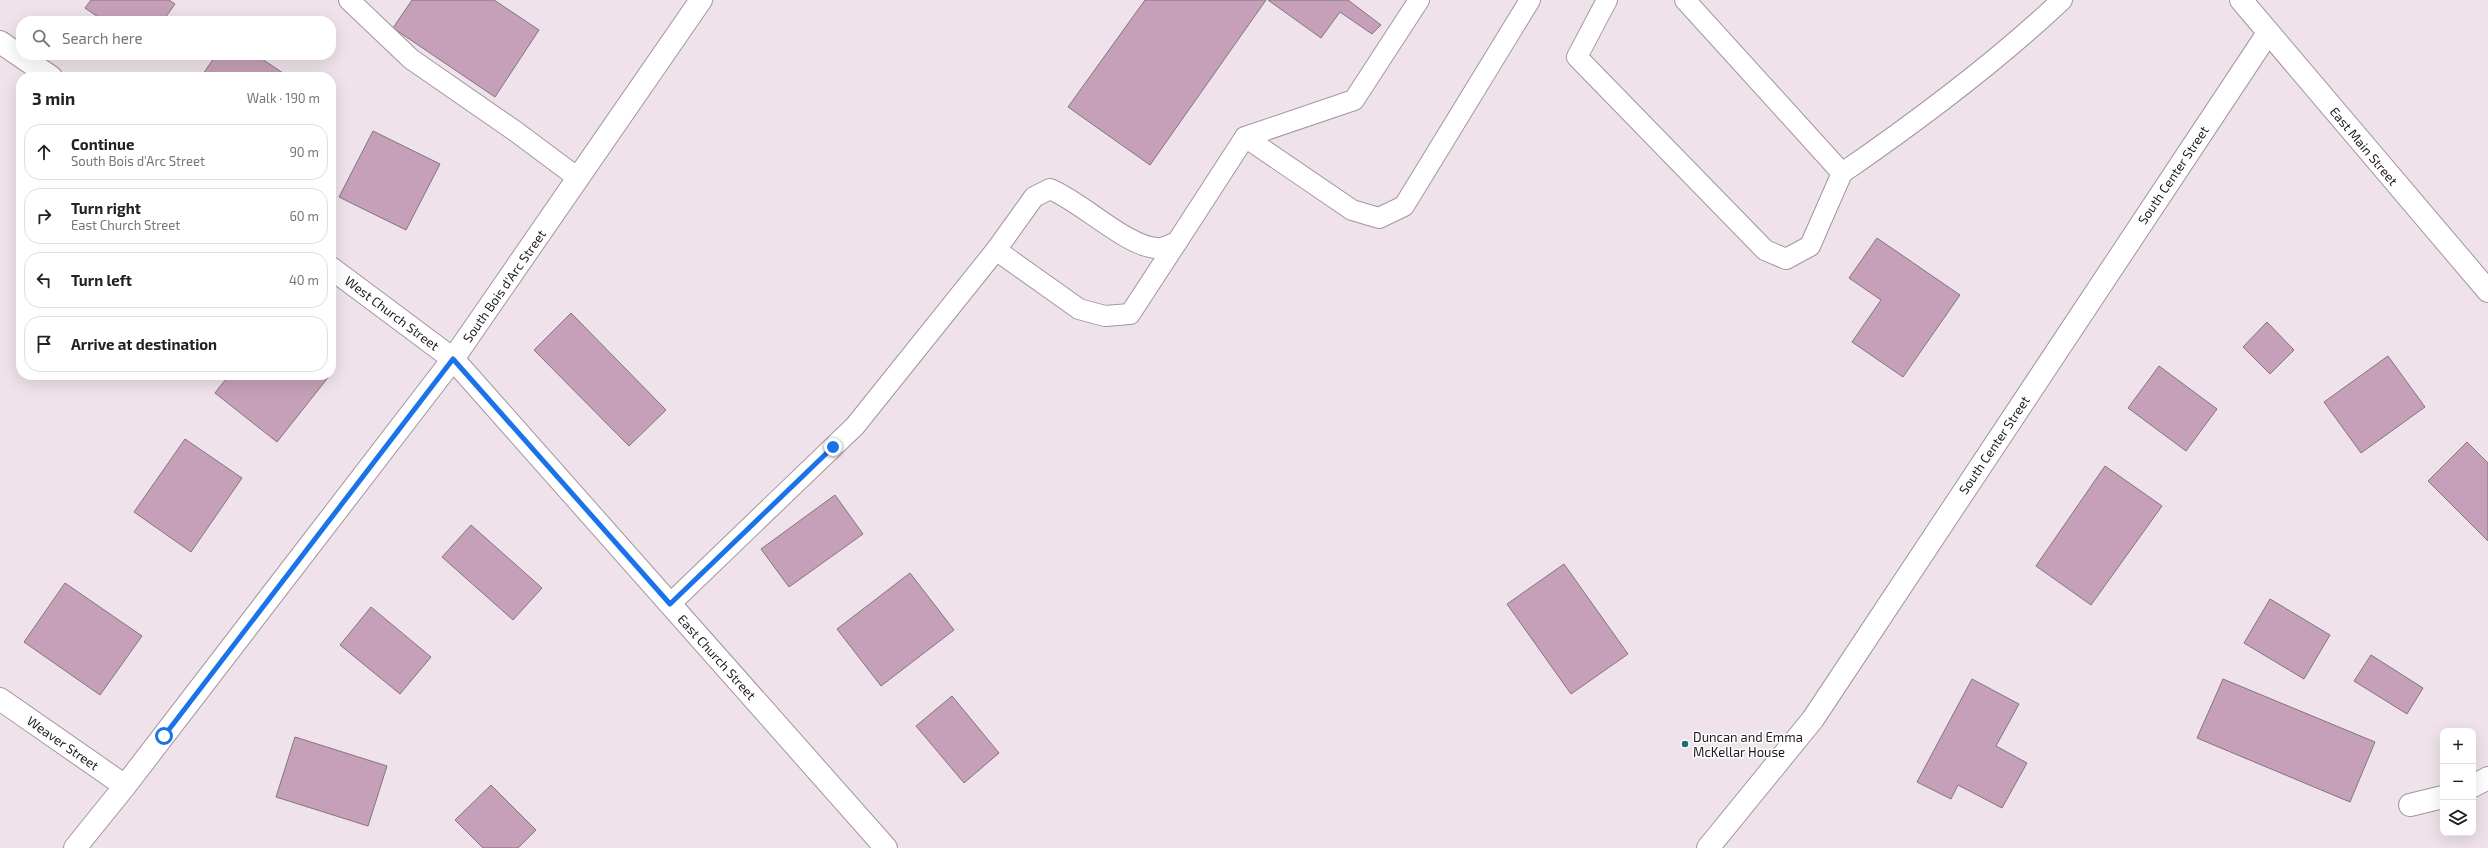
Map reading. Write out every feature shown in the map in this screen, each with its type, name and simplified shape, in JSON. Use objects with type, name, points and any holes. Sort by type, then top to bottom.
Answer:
[{"type":"street","name":"South Bois d'Arc Street","points":[[75,848],[125,786],[453,359],[701,0]]},
{"type":"street","name":"East Main Street","points":[[2241,0],[2488,291]]},
{"type":"street","name":"South Center Street","points":[[1708,848],[1813,718],[2268,33]]},
{"type":"street","points":[[0,42],[16,53]]},
{"type":"street","points":[[26,60],[44,72]]},
{"type":"street","name":"West Church Street","points":[[336,272],[453,359]]},
{"type":"street","name":"East Church Street","points":[[453,359],[886,848]]},
{"type":"street","name":"Weaver Street","points":[[0,699],[125,786]]},
{"type":"street","points":[[2476,784],[2488,778]]},
{"type":"street","points":[[2410,805],[2440,798]]},
{"type":"lane","points":[[349,0],[411,59],[515,131],[578,178]]},
{"type":"lane","points":[[996,250],[1079,309],[1105,316],[1130,314],[1245,137],[1354,100],[1419,0]]},
{"type":"lane","points":[[1245,137],[1352,210],[1379,218],[1404,206],[1530,0]]},
{"type":"lane","points":[[1607,0],[1576,57],[1765,250],[1786,259],[1810,246],[1842,173],[1924,116],[2024,36],[2062,0]]},
{"type":"lane","points":[[1685,0],[1842,173]]},
{"type":"lane","points":[[670,604],[855,426],[996,250],[1034,197],[1050,189],[1067,196],[1140,246],[1158,249],[1177,242]]},
{"type":"building","points":[[91,0],[169,0],[175,4],[167,16],[97,16],[85,8]]},
{"type":"building","points":[[412,0],[494,0],[539,30],[495,97],[393,28]]},
{"type":"building","points":[[1145,0],[1266,0],[1150,165],[1068,107]]},
{"type":"building","points":[[1268,0],[1348,0],[1381,25],[1372,34],[1340,12],[1321,38]]},
{"type":"building","points":[[213,60],[264,60],[282,72],[204,72]]},
{"type":"building","points":[[373,131],[440,164],[406,230],[339,197]]},
{"type":"building","points":[[1877,238],[1960,295],[1903,377],[1852,342],[1881,300],[1849,278]]},
{"type":"building","points":[[571,313],[666,410],[629,446],[534,350]]},
{"type":"building","points":[[2267,322],[2294,350],[2270,374],[2243,347]]},
{"type":"building","points":[[2388,356],[2425,407],[2361,453],[2324,402]]},
{"type":"building","points":[[2159,366],[2217,409],[2186,451],[2128,408]]},
{"type":"building","points":[[225,380],[326,380],[277,442],[215,393]]},
{"type":"building","points":[[185,439],[242,478],[191,552],[134,512]]},
{"type":"building","points":[[2467,442],[2488,463],[2488,541],[2428,481]]},
{"type":"building","points":[[2105,466],[2162,506],[2091,605],[2036,566]]},
{"type":"building","points":[[835,495],[863,534],[789,587],[761,549]]},
{"type":"building","points":[[471,525],[542,588],[513,620],[442,557]]},
{"type":"building","points":[[1564,564],[1628,654],[1571,694],[1507,604]]},
{"type":"building","points":[[910,573],[954,630],[881,686],[837,629]]},
{"type":"building","points":[[65,583],[142,636],[100,695],[24,642]]},
{"type":"building","points":[[2270,599],[2330,635],[2304,679],[2244,643]]},
{"type":"building","points":[[371,607],[431,657],[400,694],[340,645]]},
{"type":"building","points":[[2371,655],[2423,688],[2407,714],[2354,681]]},
{"type":"building","points":[[1972,679],[2019,704],[1996,746],[2027,763],[2002,808],[1958,785],[1951,799],[1917,782]]},
{"type":"building","points":[[2223,679],[2375,742],[2350,802],[2197,738]]},
{"type":"building","points":[[952,696],[999,753],[964,783],[916,726]]},
{"type":"building","points":[[295,737],[387,766],[368,826],[276,797]]},
{"type":"building","points":[[491,785],[536,830],[518,848],[483,848],[455,820]]},
{"type":"place","name":"Duncan and Emma McKellar House","points":[[1685,744]]},
{"type":"route","points":[[164,736],[453,359],[670,604],[833,447]]}]
